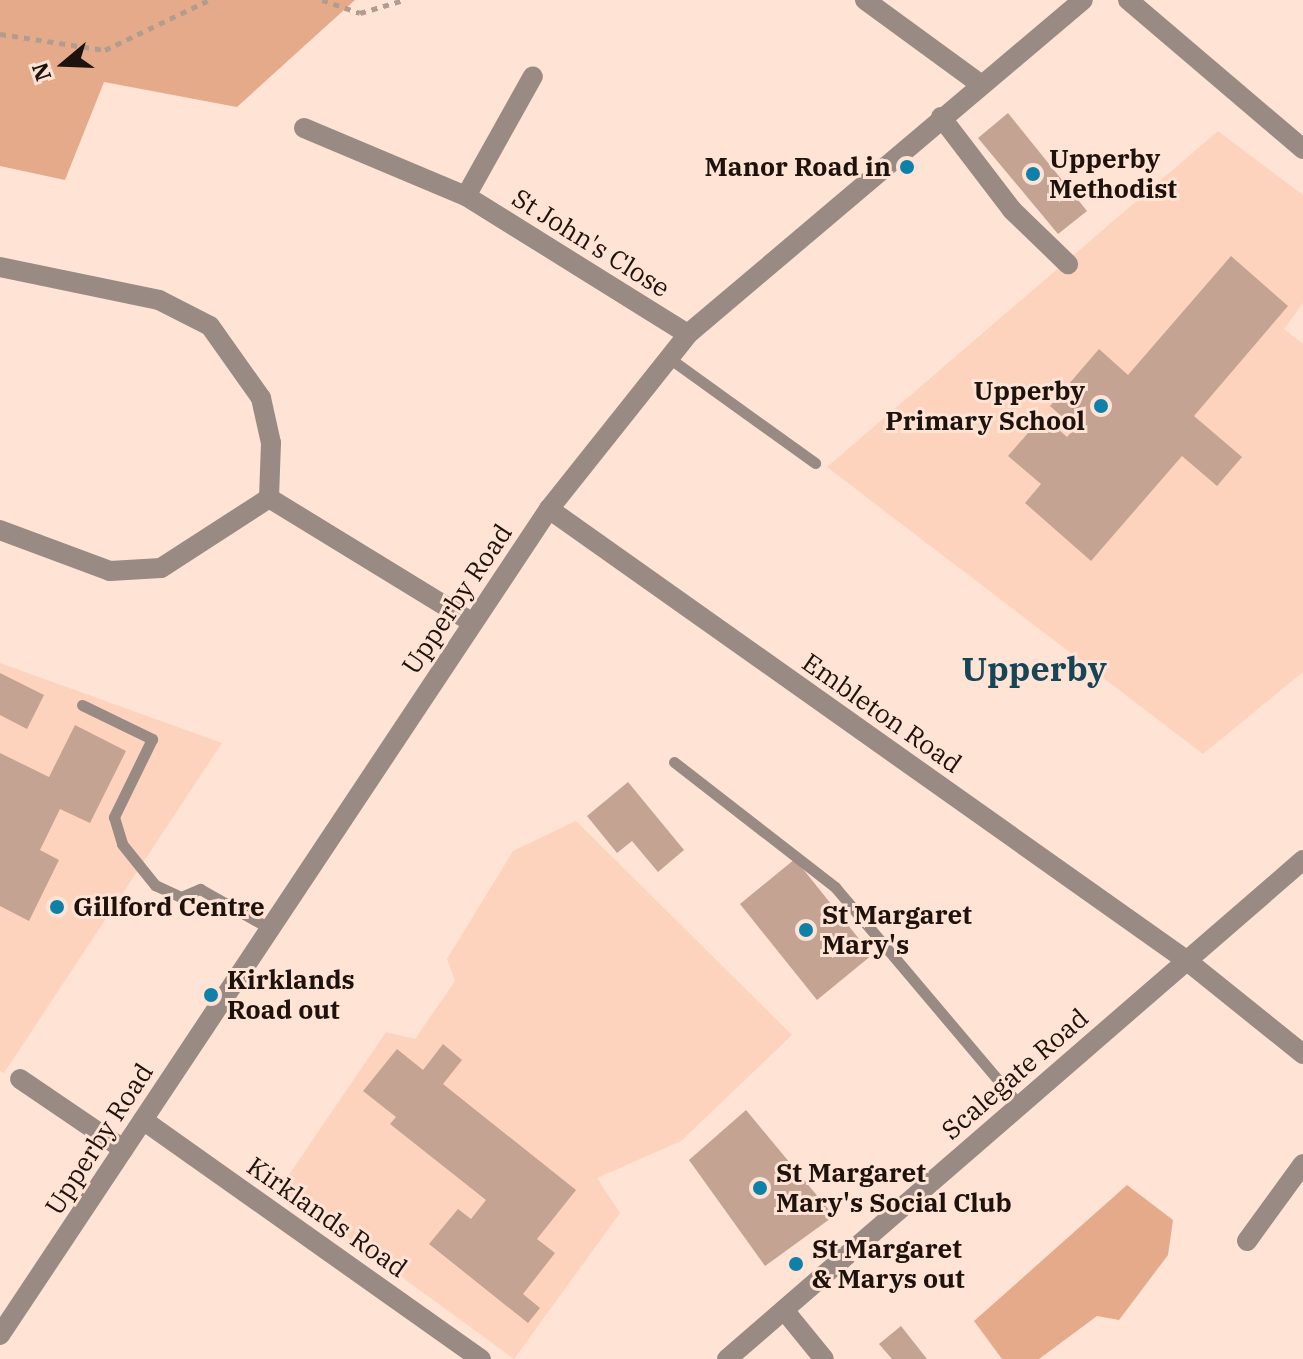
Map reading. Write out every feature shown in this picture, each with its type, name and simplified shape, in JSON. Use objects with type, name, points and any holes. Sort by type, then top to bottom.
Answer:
[{"type":"street","points":[[865,0],[979,83]]},
{"type":"street","name":"Upperby Road","points":[[0,1335],[471,622],[549,509],[688,334],[979,83],[1083,0]]},
{"type":"street","points":[[1128,0],[1303,149]]},
{"type":"street","points":[[466,196],[533,76]]},
{"type":"street","points":[[941,117],[1012,210],[1068,264]]},
{"type":"street","name":"St John's Close","points":[[304,128],[466,196],[688,334]]},
{"type":"street","points":[[0,267],[159,300],[210,326],[261,398],[271,443],[269,498]]},
{"type":"street","points":[[0,530],[110,571],[161,568],[269,498]]},
{"type":"street","points":[[269,498],[471,622]]},
{"type":"street","name":"Embleton Road","points":[[549,509],[1186,960],[1303,1054]]},
{"type":"street","name":"Scalegate Road","points":[[727,1359],[1303,860]]},
{"type":"street","points":[[20,1079],[123,1149]]},
{"type":"street","name":"Kirklands Road","points":[[143,1120],[481,1359]]},
{"type":"street","points":[[1247,1241],[1303,1164]]},
{"type":"street","points":[[784,1310],[824,1359]]},
{"type":"lane","points":[[669,358],[815,463]]},
{"type":"lane","points":[[82,705],[152,739],[114,817],[122,844],[155,885],[181,897],[200,889],[269,928]]},
{"type":"lane","points":[[674,762],[835,887],[1019,1105]]},
{"type":"path","points":[[0,34],[105,50],[209,0]]},
{"type":"path","points":[[322,0],[360,13],[404,0]]},
{"type":"shaded area","points":[[0,0],[355,0],[237,107],[104,82],[65,180],[0,166]]},
{"type":"shaded area","name":"Upperby Primary School","points":[[1218,131],[1303,195],[1303,303],[1284,329],[1303,344],[1303,672],[1203,754],[827,467]]},
{"type":"shaded area","name":"Gillford Centre","points":[[0,663],[222,743],[4,1073],[0,1071]]},
{"type":"shaded area","points":[[576,821],[792,1035],[681,1141],[597,1178],[620,1213],[514,1359],[280,1188],[386,1032],[415,1039],[455,981],[447,959],[513,851]]},
{"type":"shaded area","points":[[1127,1185],[1173,1220],[1168,1255],[1119,1320],[1097,1316],[1039,1359],[1002,1359],[974,1321]]},
{"type":"building","name":"Upperby Methodist","points":[[1008,113],[1087,211],[1058,234],[978,138]]},
{"type":"building","points":[[1231,256],[1288,306],[1194,416],[1242,457],[1217,486],[1182,456],[1091,561],[1025,503],[1041,484],[1008,456],[1043,416],[1067,437],[1075,428],[1050,406],[1099,349],[1128,375]]},
{"type":"building","points":[[0,673],[44,695],[27,729],[0,715]]},
{"type":"building","points":[[75,725],[126,751],[90,823],[60,809],[40,850],[59,860],[29,921],[0,906],[0,753],[49,777]]},
{"type":"building","points":[[628,782],[684,850],[658,872],[632,841],[617,853],[587,816]]},
{"type":"building","name":"St Margaret Mary's","points":[[795,859],[872,955],[817,1000],[740,904]]},
{"type":"building","points":[[443,1044],[462,1060],[443,1084],[576,1190],[537,1239],[555,1253],[523,1294],[540,1308],[528,1323],[429,1244],[458,1209],[471,1219],[486,1200],[390,1124],[396,1117],[363,1091],[397,1049],[423,1070]]},
{"type":"building","name":"St Margaret Mary's Social Club","points":[[746,1110],[834,1216],[765,1266],[689,1160]]},
{"type":"building","points":[[901,1326],[927,1359],[892,1359],[879,1344]]},
{"type":"place","name":"Manor Road in","points":[[907,167]]},
{"type":"place","name":"Upperby Methodist","points":[[1033,174]]},
{"type":"place","name":"Upperby Primary School","points":[[1101,406]]},
{"type":"place","name":"Gillford Centre","points":[[57,907]]},
{"type":"place","name":"St Margaret Mary's","points":[[806,930]]},
{"type":"place","name":"Kirklands Road out","points":[[211,995]]},
{"type":"place","name":"St Margaret Mary's Social Club","points":[[760,1188]]},
{"type":"place","name":"St Margaret & Marys out","points":[[796,1264]]},
{"type":"district","name":"Upperby","points":[[1034,669]]}]
